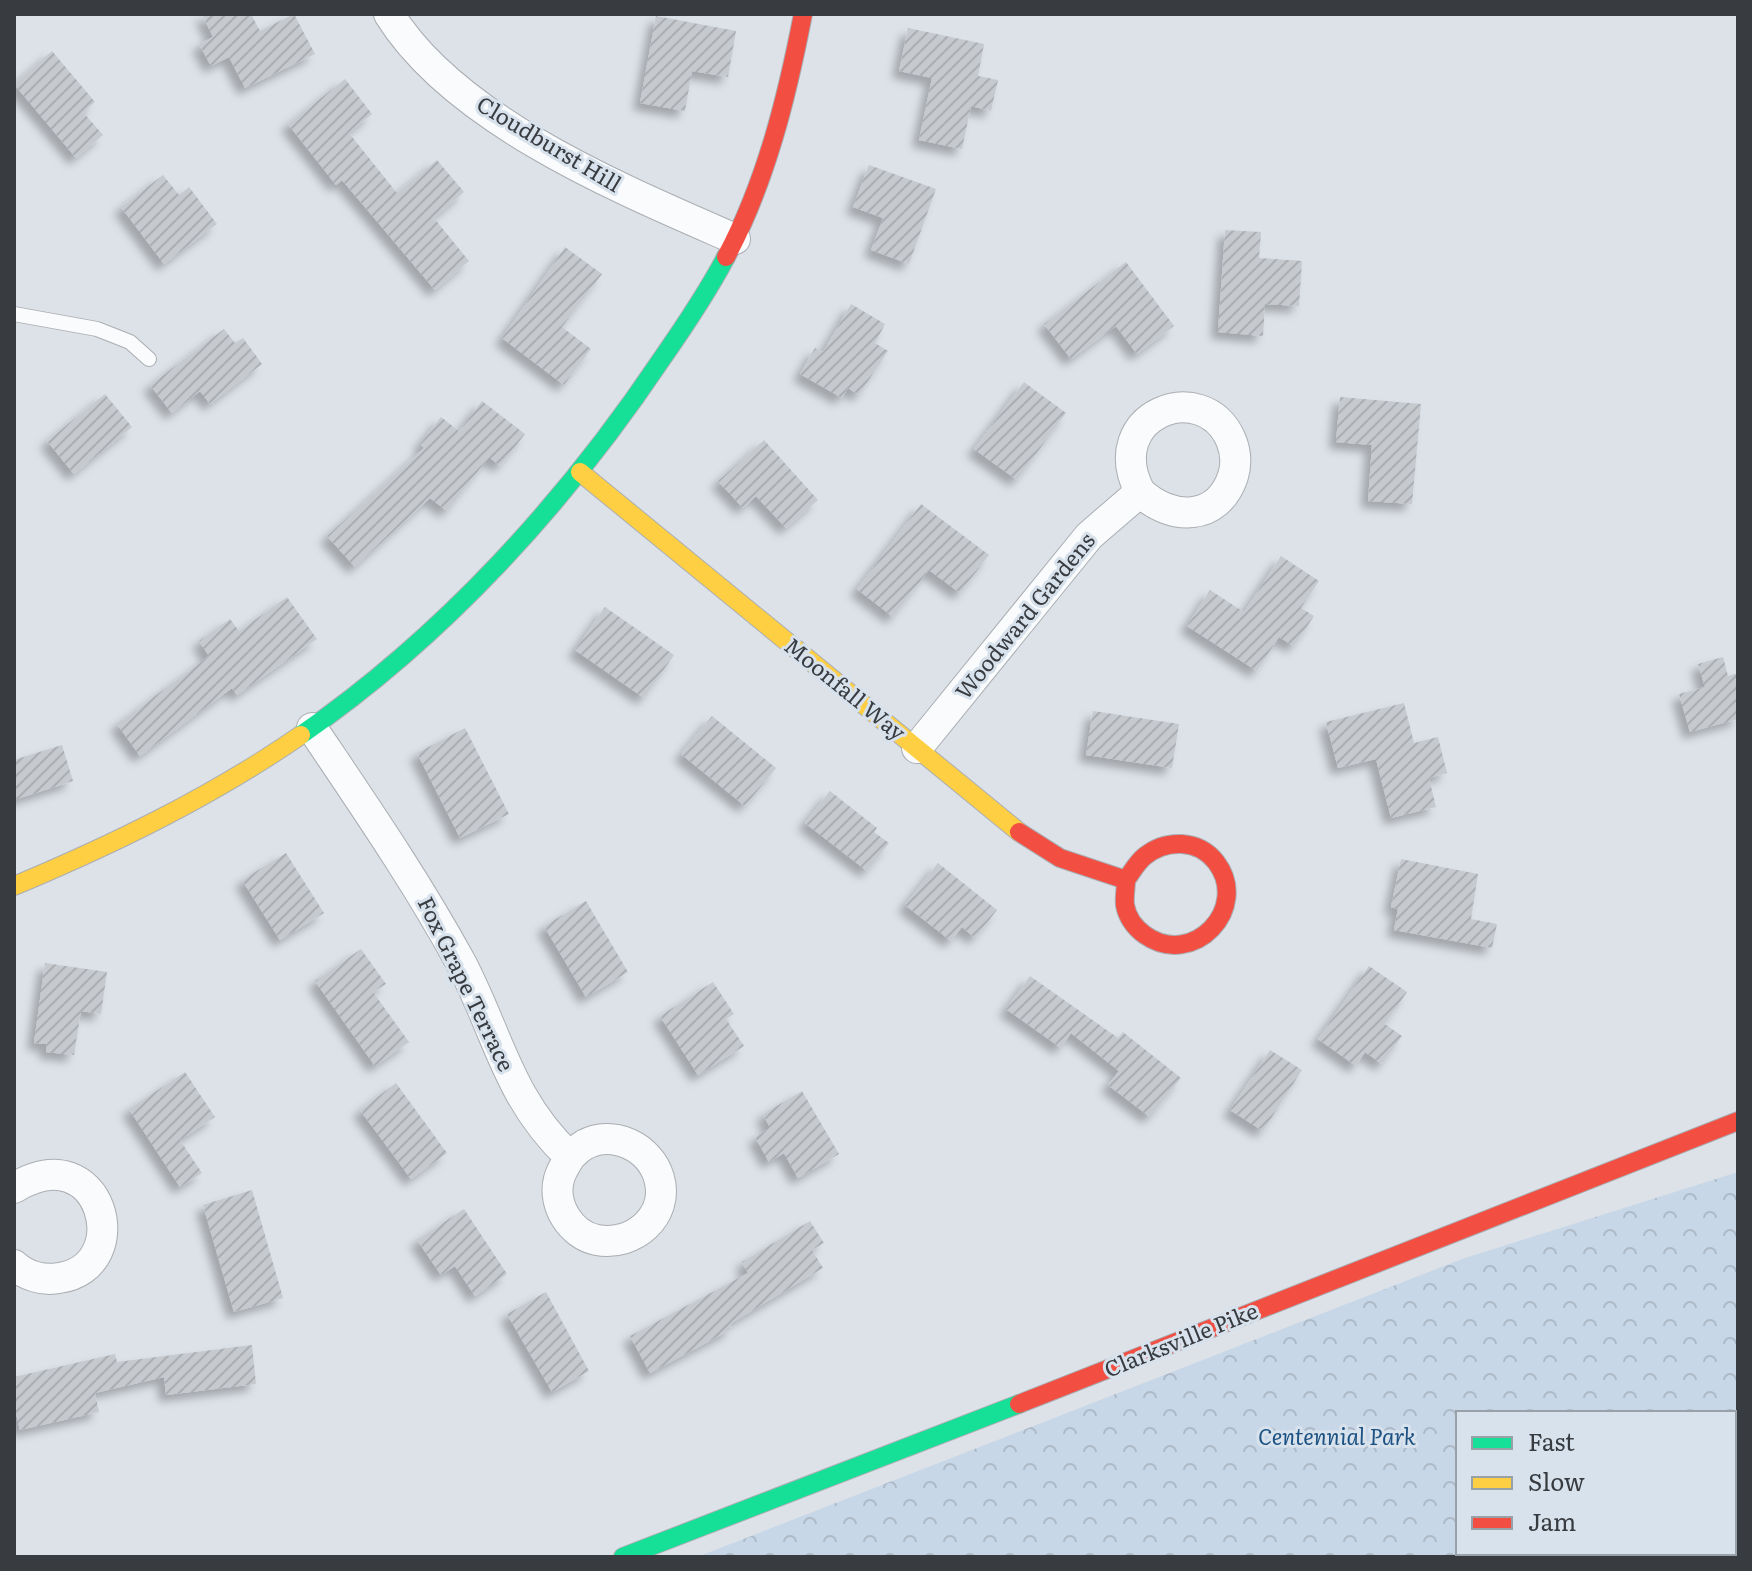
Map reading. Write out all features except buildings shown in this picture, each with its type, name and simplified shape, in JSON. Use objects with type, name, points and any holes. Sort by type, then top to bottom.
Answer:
[{"type":"street","name":"Cloudburst Hill","points":[[389,14],[399,30],[439,72],[490,113],[558,154],[647,201],[735,239]]},
{"type":"street","points":[[14,886],[90,855],[167,816],[312,728],[388,668],[447,614],[580,472],[642,391],[735,239],[773,142],[792,75],[803,14]]},
{"type":"street","name":"Moonfall Way","points":[[580,472],[1023,835],[1060,858],[1126,880]]},
{"type":"street","name":"Woodward Gardens","points":[[917,748],[1089,536],[1140,492]]},
{"type":"street","name":"Fox Grape Terrace","points":[[312,728],[416,882],[462,965],[522,1099],[546,1135],[570,1157]]},
{"type":"street","points":[[1179,842],[1197,847],[1213,858],[1223,872],[1227,886],[1226,906],[1217,925],[1203,938],[1183,946],[1166,945],[1149,938],[1134,924],[1125,906],[1126,880],[1134,864],[1155,847],[1179,842]]},
{"type":"street","name":"Clarksville Pike","points":[[623,1557],[1738,1121]]},
{"type":"street","points":[[14,1188],[33,1176],[55,1174],[79,1182],[92,1193],[102,1213],[103,1234],[94,1257],[67,1277],[51,1280],[32,1277],[14,1265]]},
{"type":"lane","points":[[14,314],[97,329],[130,342],[149,359]]},
{"type":"green space","name":"Centennial Park","points":[[1738,1172],[1738,1557],[697,1557],[1462,1259]]},
{"type":"traffic: fast","points":[[301,735],[404,655],[452,611],[542,516],[624,413],[687,322],[726,257]]},
{"type":"traffic: fast","points":[[623,1557],[1019,1404]]},
{"type":"traffic: slow","points":[[580,472],[1019,832]]},
{"type":"traffic: slow","points":[[14,886],[161,818],[232,779],[301,735]]},
{"type":"traffic: jam","points":[[726,257],[753,199],[774,138],[803,14]]},
{"type":"traffic: jam","points":[[1019,832],[1060,858],[1126,880],[1125,905],[1130,918],[1145,935],[1163,944],[1181,944],[1198,939],[1212,928],[1222,914],[1226,898],[1225,880],[1216,862],[1200,849],[1172,844],[1153,850],[1126,880]]},
{"type":"traffic: jam","points":[[1019,1404],[1738,1121]]}]
